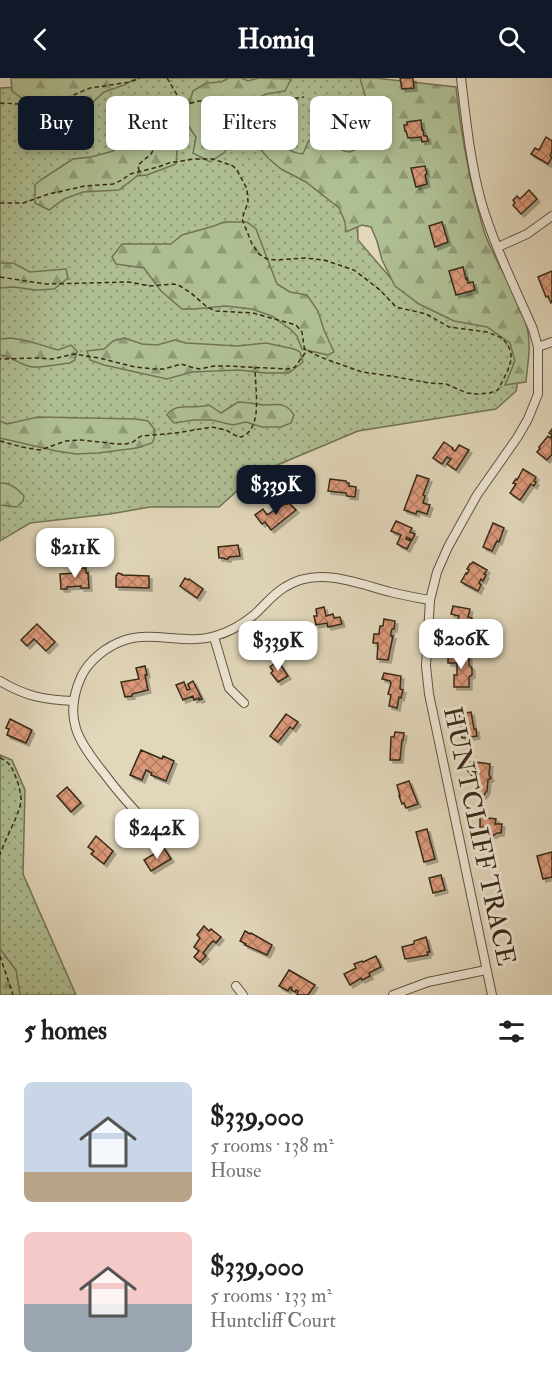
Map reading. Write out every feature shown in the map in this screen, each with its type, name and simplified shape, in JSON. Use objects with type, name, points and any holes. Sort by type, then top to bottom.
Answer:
[{"type":"street","name":"HUNTCLIFF TRACE","points":[[461,78],[476,181],[489,225],[533,329],[538,347],[538,394],[528,419],[477,495],[448,547],[437,572],[430,600],[426,666],[429,694],[492,995]]},
{"type":"street","points":[[498,247],[527,234],[552,216]]},
{"type":"street","points":[[538,347],[552,342]]},
{"type":"street","points":[[148,824],[124,800],[86,750],[75,727],[73,715],[77,688],[82,674],[98,655],[115,644],[135,638],[214,637],[244,622],[285,586],[309,578],[338,578],[430,600]]},
{"type":"street","points":[[214,637],[229,688],[244,703]]},
{"type":"street","points":[[0,681],[16,691],[34,697],[52,701],[74,701]]},
{"type":"street","points":[[393,995],[428,981],[486,970]]},
{"type":"street","points":[[236,986],[243,995]]},
{"type":"path","points":[[0,103],[57,102],[90,88],[130,82],[140,78]]},
{"type":"path","points":[[167,78],[178,96]]},
{"type":"path","points":[[189,104],[199,101],[280,101],[304,97]]},
{"type":"path","points":[[139,171],[138,165],[153,150]]},
{"type":"path","points":[[0,203],[23,203],[49,194],[85,186],[113,184],[129,174],[169,164],[205,158],[224,161],[237,170],[247,189],[248,202],[242,219],[252,244],[259,254],[267,259],[276,260],[314,259],[339,264],[354,270],[374,285],[396,307],[426,314],[449,327],[487,332],[502,338],[511,352],[511,360],[498,390],[477,394],[467,393],[446,384],[362,372],[320,357],[305,349]]},
{"type":"path","points":[[0,278],[46,284],[129,282],[150,286],[174,284],[192,293],[207,307],[216,310],[253,313],[296,325],[302,332],[305,349],[305,353],[295,367],[288,369],[213,366],[200,369],[181,364],[164,369],[135,368],[74,354],[52,359],[0,359]]},
{"type":"path","points":[[0,441],[40,450],[66,441],[126,444],[141,436],[212,427],[241,437],[252,429],[255,422],[255,367]]},
{"type":"path","points":[[0,758],[6,760],[14,771],[21,798],[21,806],[0,855]]},
{"type":"path","points":[[0,956],[13,995]]},
{"type":"green space","points":[[11,78],[137,78],[104,92],[94,101],[94,96],[19,96],[12,91]]},
{"type":"green space","points":[[80,78],[366,78],[369,96],[310,96],[310,150],[355,150],[358,240],[401,290],[504,329],[523,354],[516,391],[496,409],[358,431],[256,474],[219,507],[150,507],[30,523],[0,541],[0,88],[79,84]]},
{"type":"green space","points":[[229,78],[241,78],[248,81],[259,78],[291,79],[285,91],[262,96],[201,96],[201,150],[225,150],[210,162],[193,153],[196,137],[189,127],[189,104],[193,91],[206,83],[221,82]]},
{"type":"green space","points":[[360,78],[456,87],[474,195],[484,231],[495,258],[517,299],[527,327],[529,356],[526,382],[505,385],[515,361],[510,343],[487,327],[454,321],[419,304],[395,286],[382,260],[371,227],[362,225],[346,232],[345,222],[339,208],[306,182],[281,169],[261,150],[290,150],[303,154],[310,140],[310,150],[350,152],[392,150],[392,96],[365,96]]},
{"type":"green space","points":[[177,150],[176,164],[147,175],[137,176],[119,190],[83,192],[64,199],[49,210],[35,203],[35,185],[42,179],[73,159],[113,151]]},
{"type":"green space","points":[[224,222],[247,222],[256,229],[277,284],[290,292],[307,295],[318,311],[334,352],[328,355],[302,349],[297,336],[290,329],[272,316],[252,309],[226,306],[182,309],[161,291],[144,268],[116,264],[112,257],[122,244],[171,244],[182,235]]},
{"type":"green space","points":[[0,263],[13,263],[30,272],[66,269],[68,278],[54,289],[0,288]]},
{"type":"green space","points":[[11,338],[58,350],[71,345],[77,351],[75,360],[70,363],[28,366],[0,355],[0,339]]},
{"type":"green space","points":[[124,338],[142,344],[157,345],[175,340],[186,343],[238,346],[266,343],[300,352],[303,362],[289,373],[239,370],[192,372],[167,379],[90,360],[87,351],[104,349],[113,341]]},
{"type":"green space","points":[[238,402],[280,405],[294,415],[291,423],[281,427],[262,427],[246,422],[233,425],[212,420],[174,423],[167,415],[176,408],[209,405],[221,413]]},
{"type":"green space","points":[[38,417],[148,421],[155,430],[154,439],[152,443],[137,448],[76,454],[0,438],[0,421],[7,424]]},
{"type":"green space","points":[[0,483],[14,486],[24,496],[23,501],[17,507],[0,505]]},
{"type":"green space","points":[[0,755],[12,760],[25,790],[23,874],[76,995],[0,995]]},
{"type":"green space","points":[[0,949],[16,970],[20,995],[0,995]]},
{"type":"building","points":[[400,78],[413,78],[414,88],[402,89]]},
{"type":"building","points":[[421,120],[424,136],[427,136],[428,141],[422,142],[421,137],[408,138],[404,125],[407,125],[407,122]]},
{"type":"building","points":[[546,137],[552,141],[550,156],[552,157],[548,164],[531,154],[535,148],[539,150]]},
{"type":"building","points":[[425,166],[427,184],[416,187],[411,168]]},
{"type":"building","points":[[529,190],[537,199],[521,214],[513,205],[515,203],[513,200],[517,196],[520,199]]},
{"type":"building","points":[[442,222],[448,242],[435,247],[429,226]]},
{"type":"building","points":[[463,267],[468,283],[473,282],[475,290],[456,295],[449,271]]},
{"type":"building","points":[[552,271],[552,302],[551,303],[538,277]]},
{"type":"building","points":[[552,435],[552,454],[547,460],[537,452],[548,436],[550,438]]},
{"type":"building","points":[[444,442],[455,451],[459,445],[469,450],[456,470],[447,464],[451,459],[447,457],[442,464],[433,458]]},
{"type":"building","points":[[523,469],[536,477],[534,481],[536,482],[534,486],[531,484],[520,500],[510,493],[516,484],[513,483]]},
{"type":"building","points":[[417,475],[429,479],[423,495],[425,496],[423,503],[430,505],[427,514],[417,511],[416,514],[404,510]]},
{"type":"building","points":[[330,479],[346,481],[349,486],[356,487],[355,497],[347,496],[346,493],[328,491]]},
{"type":"building","points":[[286,503],[296,510],[271,530],[255,515],[263,509],[267,515]]},
{"type":"building","points":[[396,521],[412,528],[410,532],[415,534],[412,540],[407,537],[406,539],[411,541],[407,549],[397,544],[401,535],[391,531]]},
{"type":"building","points":[[493,523],[504,528],[499,542],[497,541],[492,551],[483,547]]},
{"type":"building","points":[[238,545],[240,556],[228,559],[219,558],[218,547]]},
{"type":"building","points":[[473,562],[487,570],[483,581],[481,579],[479,583],[481,585],[478,591],[461,582]]},
{"type":"building","points":[[76,568],[86,568],[89,588],[81,588],[81,586],[61,589],[60,574],[76,573]]},
{"type":"building","points":[[118,573],[149,576],[149,588],[116,587]]},
{"type":"building","points":[[185,578],[203,589],[197,598],[180,586]]},
{"type":"building","points":[[453,606],[470,609],[468,617],[472,618],[467,637],[474,638],[472,647],[453,642],[459,616],[451,614]]},
{"type":"building","points":[[324,607],[326,616],[333,614],[334,618],[340,617],[342,624],[328,627],[327,623],[316,625],[314,616],[317,616],[316,609]]},
{"type":"building","points":[[384,619],[395,621],[391,632],[393,636],[388,660],[377,659],[378,643],[373,643],[374,634],[379,634]]},
{"type":"building","points":[[37,624],[55,642],[46,651],[34,639],[27,646],[21,640]]},
{"type":"building","points":[[448,655],[469,656],[472,675],[469,677],[469,687],[454,687],[457,663],[448,663]]},
{"type":"building","points":[[278,661],[288,676],[278,682],[271,673],[273,671],[270,667]]},
{"type":"building","points":[[145,666],[148,690],[125,697],[121,682],[139,679],[136,668]]},
{"type":"building","points":[[384,673],[401,676],[400,689],[403,690],[397,708],[389,706],[391,695],[388,694],[391,683],[382,679]]},
{"type":"building","points":[[193,681],[202,699],[194,700],[193,696],[183,700],[176,685],[184,682],[187,690],[190,689],[188,684]]},
{"type":"building","points":[[471,712],[477,736],[462,738],[459,714]]},
{"type":"building","points":[[286,714],[298,722],[293,729],[290,727],[278,742],[270,736]]},
{"type":"building","points":[[10,719],[32,730],[26,743],[7,735],[9,729],[6,728]]},
{"type":"building","points":[[395,732],[404,733],[400,760],[390,760],[391,737],[394,737]]},
{"type":"building","points":[[141,750],[162,759],[163,756],[174,761],[166,781],[151,775],[152,773],[146,770],[142,780],[130,775]]},
{"type":"building","points":[[468,761],[490,764],[491,778],[488,780],[487,791],[483,796],[475,795],[477,778],[467,770]]},
{"type":"building","points":[[409,781],[418,804],[406,808],[404,803],[402,804],[397,785]]},
{"type":"building","points":[[67,787],[81,803],[71,812],[57,796]]},
{"type":"building","points":[[480,817],[496,819],[495,824],[502,824],[501,833],[486,835],[486,827],[480,827]]},
{"type":"building","points":[[427,829],[435,859],[424,862],[416,832]]},
{"type":"building","points":[[96,836],[113,851],[104,864],[91,854],[94,851],[88,847]]},
{"type":"building","points":[[164,848],[171,859],[151,871],[144,860]]},
{"type":"building","points":[[552,852],[552,877],[543,879],[537,856]]},
{"type":"building","points":[[441,875],[445,890],[433,893],[429,878]]},
{"type":"building","points":[[204,926],[221,937],[216,943],[213,941],[210,944],[203,953],[206,956],[200,962],[194,957],[199,951],[194,947],[200,938],[197,935]]},
{"type":"building","points":[[245,931],[272,945],[267,955],[240,941]]},
{"type":"building","points":[[426,937],[430,952],[427,952],[428,955],[405,959],[402,947],[414,944],[414,941]]},
{"type":"building","points":[[376,956],[381,967],[369,973],[370,976],[362,980],[361,978],[350,985],[344,974],[356,968],[354,964]]},
{"type":"building","points":[[289,970],[315,985],[308,995],[299,995],[298,991],[291,990],[290,987],[288,991],[279,986]]}]
